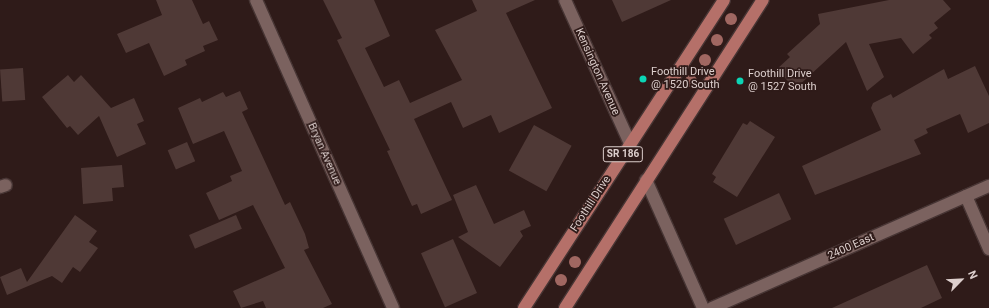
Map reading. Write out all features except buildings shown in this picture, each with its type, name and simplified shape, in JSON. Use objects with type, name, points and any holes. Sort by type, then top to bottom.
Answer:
[{"type":"main road","name":"Foothill Drive","points":[[524,308],[724,0]]},
{"type":"main road","name":"SR 186","points":[[566,308],[646,180],[763,0]]},
{"type":"street","name":"Bryan Avenue","points":[[256,0],[393,308]]},
{"type":"street","name":"Kensington Avenue","points":[[565,0],[630,143]]},
{"type":"street","points":[[646,180],[704,308]]},
{"type":"street","name":"2400 East","points":[[712,308],[989,186]]},
{"type":"street","points":[[966,196],[989,249]]},
{"type":"place","name":"Foothill Drive @ 1520 South","points":[[643,79]]},
{"type":"place","name":"Foothill Drive @ 1527 South","points":[[740,81]]}]
